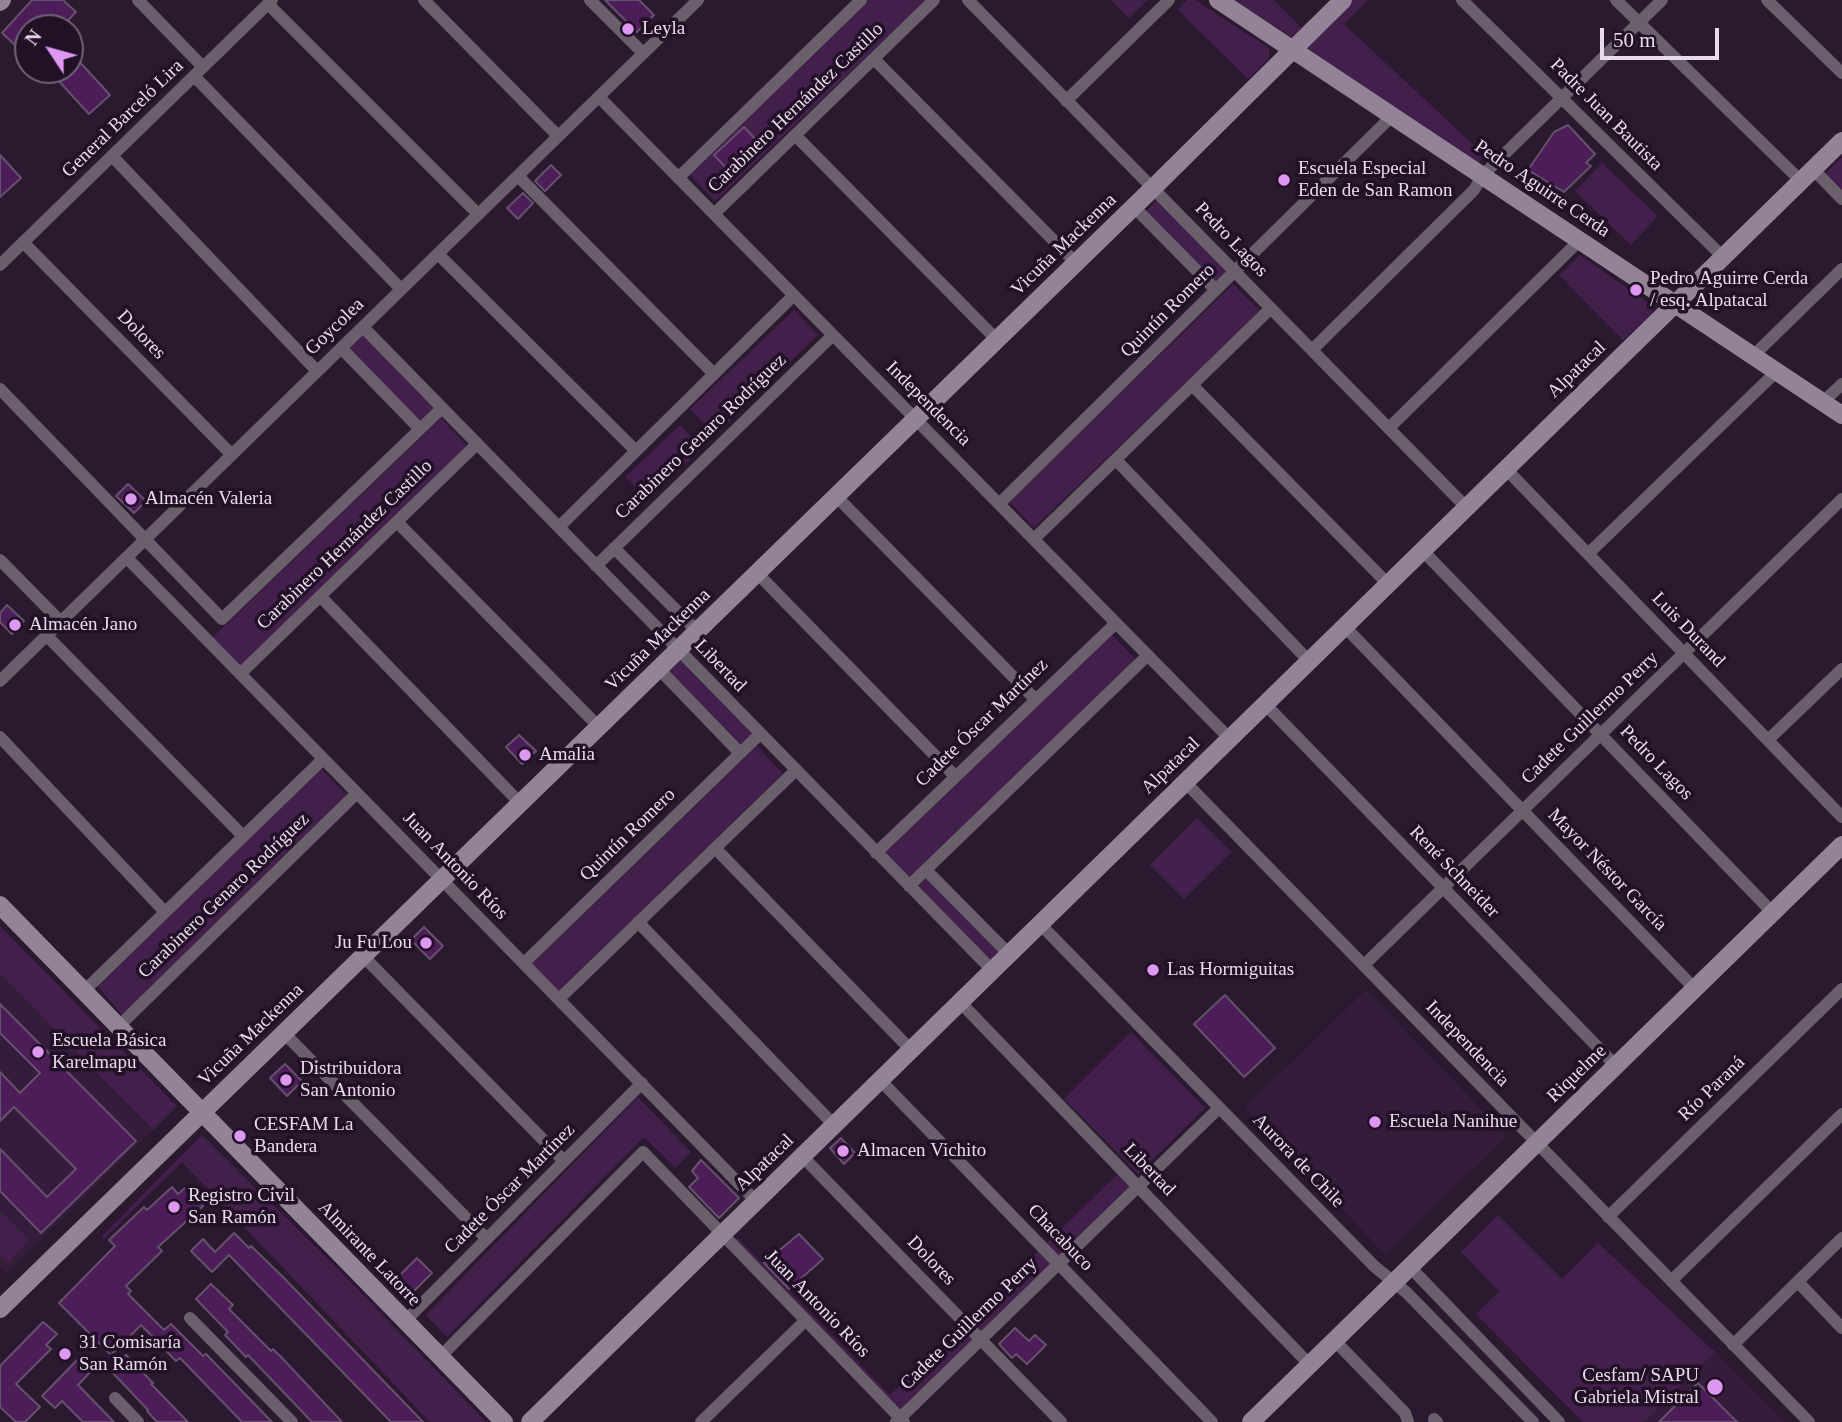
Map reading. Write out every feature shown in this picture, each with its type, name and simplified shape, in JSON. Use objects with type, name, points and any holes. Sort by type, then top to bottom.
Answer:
[{"type":"main road","name":"Pedro Aguirre Cerda","points":[[1219,0],[1842,415]]},
{"type":"main road","name":"Vicuña Mackenna","points":[[0,1309],[1134,207],[1343,0]]},
{"type":"main road","name":"Alpatacal","points":[[530,1422],[1842,141]]},
{"type":"main road","name":"Riquelme","points":[[1251,1422],[1841,848]]},
{"type":"main road","name":"Almirante Latorre","points":[[0,905],[504,1422]]},
{"type":"street","points":[[138,0],[199,72],[401,289]]},
{"type":"street","points":[[424,0],[558,136]]},
{"type":"street","points":[[590,0],[643,53]]},
{"type":"street","name":"Goycolea","points":[[0,681],[698,0]]},
{"type":"street","name":"Carabinero Hernández Castillo","points":[[678,178],[861,0]]},
{"type":"street","name":"Carabinero Hernández Castillo","points":[[714,214],[934,0]]},
{"type":"street","name":"Pedro Lagos","points":[[968,0],[1467,508]]},
{"type":"street","points":[[1066,101],[1169,0]]},
{"type":"street","name":"Padre Juan Bautista","points":[[1462,0],[1723,257]]},
{"type":"street","points":[[1616,0],[1807,175],[1842,199]]},
{"type":"street","points":[[1312,350],[1474,190],[1483,176],[1662,0]]},
{"type":"street","points":[[1767,0],[1842,73]]},
{"type":"street","points":[[270,2],[478,215]]},
{"type":"street","name":"General Barceló Lira","points":[[0,265],[270,2]]},
{"type":"street","points":[[874,59],[1076,263]]},
{"type":"street","name":"Independencia","points":[[598,97],[1230,738]]},
{"type":"street","name":"Quintín Romero","points":[[999,504],[1393,115]]},
{"type":"street","points":[[795,135],[997,340]]},
{"type":"street","points":[[111,156],[317,371]]},
{"type":"street","points":[[518,176],[714,374]]},
{"type":"street","points":[[1134,207],[1216,290]]},
{"type":"street","points":[[1389,428],[1580,240]]},
{"type":"street","name":"Dolores","points":[[23,242],[232,455]]},
{"type":"street","points":[[438,254],[636,451]]},
{"type":"street","points":[[1753,356],[1842,269]]},
{"type":"street","name":"Carabinero Genaro Rodríguez","points":[[559,527],[794,295]]},
{"type":"street","points":[[1034,539],[1271,308]]},
{"type":"street","name":"Libertad","points":[[363,327],[992,970]]},
{"type":"street","name":"Carabinero Genaro Rodríguez","points":[[596,566],[833,335]]},
{"type":"street","points":[[341,348],[420,429]]},
{"type":"street","points":[[1588,554],[1777,371]]},
{"type":"street","points":[[1823,402],[1842,384]]},
{"type":"street","points":[[1192,385],[1388,584]]},
{"type":"street","points":[[0,389],[145,540]]},
{"type":"street","name":"Carabinero Hernández Castillo","points":[[145,540],[222,619],[442,408]]},
{"type":"street","name":"Carabinero Hernández Castillo","points":[[240,674],[477,444]]},
{"type":"street","points":[[1116,460],[1309,661]]},
{"type":"street","name":"Luis Durand","points":[[1506,469],[1842,817]]},
{"type":"street","points":[[836,496],[1035,699]]},
{"type":"street","name":"Cadete Guillermo Perry","points":[[1364,965],[1842,499]]},
{"type":"street","points":[[397,522],[599,727]]},
{"type":"street","name":"Libertad","points":[[614,548],[698,631]]},
{"type":"street","name":"Pedro Lagos","points":[[1423,551],[1773,913]]},
{"type":"street","name":"Juan Antonio Ríos","points":[[127,558],[756,1201]]},
{"type":"street","points":[[0,560],[61,622]]},
{"type":"street","points":[[757,573],[955,776]]},
{"type":"street","points":[[320,596],[520,803]]},
{"type":"street","name":"Cadete Óscar Martínez","points":[[876,853],[1116,622]]},
{"type":"street","name":"Mayor Néstor García","points":[[1345,626],[1695,989]]},
{"type":"street","points":[[47,636],[243,836]]},
{"type":"street","points":[[909,886],[1148,655]]},
{"type":"street","points":[[659,669],[740,753]]},
{"type":"street","points":[[1768,740],[1842,669]]},
{"type":"street","name":"René Schneider","points":[[1265,704],[1616,1066]]},
{"type":"street","name":"Quintín Romero","points":[[524,963],[760,734]]},
{"type":"street","points":[[0,737],[165,912]]},
{"type":"street","name":"Carabinero Genaro Rodríguez","points":[[84,991],[323,759]]},
{"type":"street","points":[[559,999],[796,770]]},
{"type":"street","name":"Independencia","points":[[1185,782],[1809,1422]]},
{"type":"street","name":"Carabinero Genaro Rodríguez","points":[[118,1027],[357,793]]},
{"type":"street","points":[[715,848],[911,1050]]},
{"type":"street","points":[[926,870],[1009,954]]},
{"type":"street","points":[[638,922],[834,1125]]},
{"type":"street","name":"Aurora de Chile","points":[[1040,924],[1374,1266],[1395,1282],[1533,1422]]},
{"type":"street","points":[[363,956],[564,1161]]},
{"type":"street","name":"Río Paraná","points":[[1608,1217],[1842,989]]},
{"type":"street","name":"Libertad","points":[[960,1002],[1310,1365]]},
{"type":"street","points":[[284,1033],[487,1239]]},
{"type":"street","name":"Chacabuco","points":[[880,1080],[1212,1422]]},
{"type":"street","name":"Cadete Óscar Martínez","points":[[405,1321],[642,1083]]},
{"type":"street","name":"Cadete Guillermo Perry","points":[[900,1421],[1219,1108]]},
{"type":"street","points":[[1671,1281],[1842,1114]]},
{"type":"street","name":"Juan Antonio Ríos","points":[[440,1357],[643,1152],[900,1421]]},
{"type":"street","name":"Dolores","points":[[802,1156],[1061,1422]]},
{"type":"street","points":[[1733,1345],[1842,1238]]},
{"type":"street","points":[[1410,1267],[1559,1422]]},
{"type":"street","points":[[1798,1282],[1842,1328]]},
{"type":"street","points":[[190,1318],[292,1422]]},
{"type":"street","points":[[701,1422],[806,1320]]},
{"type":"street","points":[[1335,1340],[1405,1413],[1408,1421]]},
{"type":"street","points":[[115,1398],[138,1422]]},
{"type":"shaded area","points":[[868,0],[926,0],[715,201],[687,172]]},
{"type":"shaded area","points":[[1111,0],[1148,0],[1129,18]]},
{"type":"shaded area","points":[[1187,0],[1195,0],[1269,48],[1269,59],[1248,79],[1178,10]]},
{"type":"shaded area","points":[[1234,0],[1274,0],[1302,28],[1292,37]]},
{"type":"shaded area","points":[[1354,0],[1368,0],[1344,24],[1484,155],[1479,163],[1310,50],[1307,45]]},
{"type":"shaded area","points":[[1842,157],[1842,191],[1825,174]]},
{"type":"shaded area","points":[[1602,163],[1658,216],[1631,245],[1575,191]]},
{"type":"shaded area","points":[[1157,200],[1228,272],[1217,283],[1146,211]]},
{"type":"shaded area","points":[[1580,255],[1650,304],[1653,313],[1623,340],[1559,275]]},
{"type":"shaded area","points":[[1233,284],[1260,311],[1034,528],[1009,501]]},
{"type":"shaded area","points":[[794,310],[818,335],[715,435],[690,409]]},
{"type":"shaded area","points":[[365,334],[434,407],[417,423],[348,350]]},
{"type":"shaded area","points":[[441,418],[467,446],[239,667],[211,639]]},
{"type":"shaded area","points":[[680,425],[702,448],[648,500],[625,477]]},
{"type":"shaded area","points":[[1112,635],[1136,660],[910,878],[885,853]]},
{"type":"shaded area","points":[[682,659],[753,733],[741,746],[668,672]]},
{"type":"shaded area","points":[[757,746],[783,774],[557,992],[531,965]]},
{"type":"shaded area","points":[[320,768],[347,795],[122,1015],[97,985]]},
{"type":"shaded area","points":[[1197,818],[1232,852],[1184,899],[1150,865]]},
{"type":"shaded area","points":[[927,877],[1001,951],[990,962],[916,888]]},
{"type":"shaded area","points":[[0,926],[177,1106],[153,1130],[0,974]]},
{"type":"shaded area","name":"Escuela Básica Karelmapu","points":[[0,974],[153,1130],[6,1273],[0,1268]]},
{"type":"shaded area","name":"Escuela Nanihue","points":[[1366,990],[1507,1136],[1385,1254],[1244,1108]]},
{"type":"shaded area","points":[[1131,1032],[1205,1108],[1138,1174],[1064,1099]]},
{"type":"shaded area","points":[[638,1097],[691,1152],[675,1168],[644,1137],[447,1337],[426,1315]]},
{"type":"shaded area","points":[[202,1135],[343,1274],[486,1422],[430,1422],[182,1162],[103,1240],[102,1236]]},
{"type":"shaded area","points":[[1119,1173],[1132,1187],[899,1412],[734,1241],[738,1238],[890,1395]]},
{"type":"shaded area","points":[[0,1210],[30,1240],[8,1263],[0,1255]]},
{"type":"shaded area","points":[[1498,1215],[1562,1279],[1598,1243],[1715,1352],[1644,1422],[1583,1422],[1476,1314],[1499,1291],[1461,1252]]},
{"type":"shaded area","name":"Cesfam/ SAPU Gabriela Mistral","points":[[1715,1352],[1784,1422],[1644,1422]]},
{"type":"building","points":[[32,0],[63,0],[76,12],[74,14],[19,14]]},
{"type":"building","points":[[605,0],[639,0],[654,15],[637,32]]},
{"type":"building","points":[[14,20],[14,44],[2,33]]},
{"type":"building","points":[[84,67],[110,95],[89,114],[62,84],[84,84]]},
{"type":"building","points":[[1568,125],[1595,154],[1586,163],[1591,166],[1564,192],[1528,170],[1554,132]]},
{"type":"building","points":[[744,127],[760,144],[730,172],[714,155]]},
{"type":"building","points":[[0,155],[21,178],[0,197]]},
{"type":"building","points":[[551,165],[561,175],[545,191],[535,181]]},
{"type":"building","points":[[523,193],[533,203],[518,219],[507,208]]},
{"type":"building","name":"Almacén Valeria","points":[[128,484],[146,501],[134,513],[116,496]]},
{"type":"building","points":[[7,605],[24,621],[12,634],[0,622],[0,613]]},
{"type":"building","points":[[519,735],[536,751],[522,764],[506,747]]},
{"type":"building","points":[[424,927],[443,946],[430,959],[411,940]]},
{"type":"building","points":[[1225,995],[1275,1048],[1244,1077],[1194,1024]]},
{"type":"building","points":[[0,1004],[136,1141],[41,1233],[0,1191],[0,1149],[47,1197],[76,1169],[14,1107],[0,1121],[0,1072],[20,1093],[40,1073],[0,1033]]},
{"type":"building","name":"Distribuidora San Antonio","points":[[285,1064],[302,1081],[287,1096],[270,1078]]},
{"type":"building","name":"Almacen Vichito","points":[[841,1138],[855,1153],[844,1164],[830,1148]]},
{"type":"building","points":[[701,1160],[739,1198],[719,1218],[689,1187],[698,1178],[692,1171]]},
{"type":"building","points":[[172,1187],[178,1194],[185,1188],[203,1206],[158,1247],[162,1251],[126,1286],[131,1291],[128,1294],[164,1330],[171,1324],[203,1356],[206,1354],[272,1422],[242,1422],[180,1358],[176,1361],[141,1325],[111,1355],[59,1303],[115,1246],[109,1240],[144,1207],[147,1210]]},
{"type":"building","points":[[234,1233],[284,1278],[423,1422],[391,1422],[229,1255],[212,1272],[191,1251],[203,1239],[215,1252]]},
{"type":"building","points":[[799,1234],[823,1259],[789,1289],[764,1263]]},
{"type":"building","points":[[417,1258],[432,1273],[407,1298],[392,1283]]},
{"type":"building","points":[[211,1284],[233,1305],[229,1309],[271,1351],[273,1349],[284,1360],[342,1422],[312,1422],[248,1355],[246,1357],[225,1335],[228,1332],[196,1299]]},
{"type":"building","points":[[43,1322],[57,1334],[46,1345],[51,1349],[16,1384],[40,1407],[25,1422],[16,1422],[0,1407],[0,1366]]},
{"type":"building","points":[[1015,1328],[1029,1341],[1035,1335],[1046,1345],[1027,1364],[1016,1354],[1012,1358],[999,1344]]},
{"type":"building","points":[[126,1355],[188,1422],[157,1422],[111,1371]]},
{"type":"building","points":[[80,1357],[93,1369],[78,1385],[114,1422],[83,1422],[62,1401],[55,1408],[42,1396]]},
{"type":"building","points":[[1698,1383],[1737,1422],[1659,1422]]},
{"type":"place","name":"Leyla","points":[[628,29]]},
{"type":"place","name":"Escuela Especial Eden de San Ramon","points":[[1284,180]]},
{"type":"place","name":"Pedro Aguirre Cerda / esq. Alpatacal","points":[[1636,290]]},
{"type":"place","name":"Almacén Valeria","points":[[131,499]]},
{"type":"place","name":"Almacén Jano","points":[[15,625]]},
{"type":"place","name":"Amalia","points":[[525,755]]},
{"type":"place","name":"Ju Fu Lou","points":[[426,943]]},
{"type":"place","name":"Las Hormiguitas","points":[[1153,970]]},
{"type":"place","name":"Escuela Básica Karelmapu","points":[[38,1052]]},
{"type":"place","name":"Distribuidora San Antonio","points":[[286,1080]]},
{"type":"place","name":"Escuela Nanihue","points":[[1375,1122]]},
{"type":"place","name":"CESFAM La Bandera","points":[[240,1136]]},
{"type":"place","name":"Almacen Vichito","points":[[843,1151]]},
{"type":"place","name":"Registro Civil San Ramón","points":[[174,1207]]},
{"type":"place","name":"31 Comisaría San Ramón","points":[[65,1354]]},
{"type":"place","name":"Cesfam/ SAPU Gabriela Mistral","points":[[1715,1387]]}]
